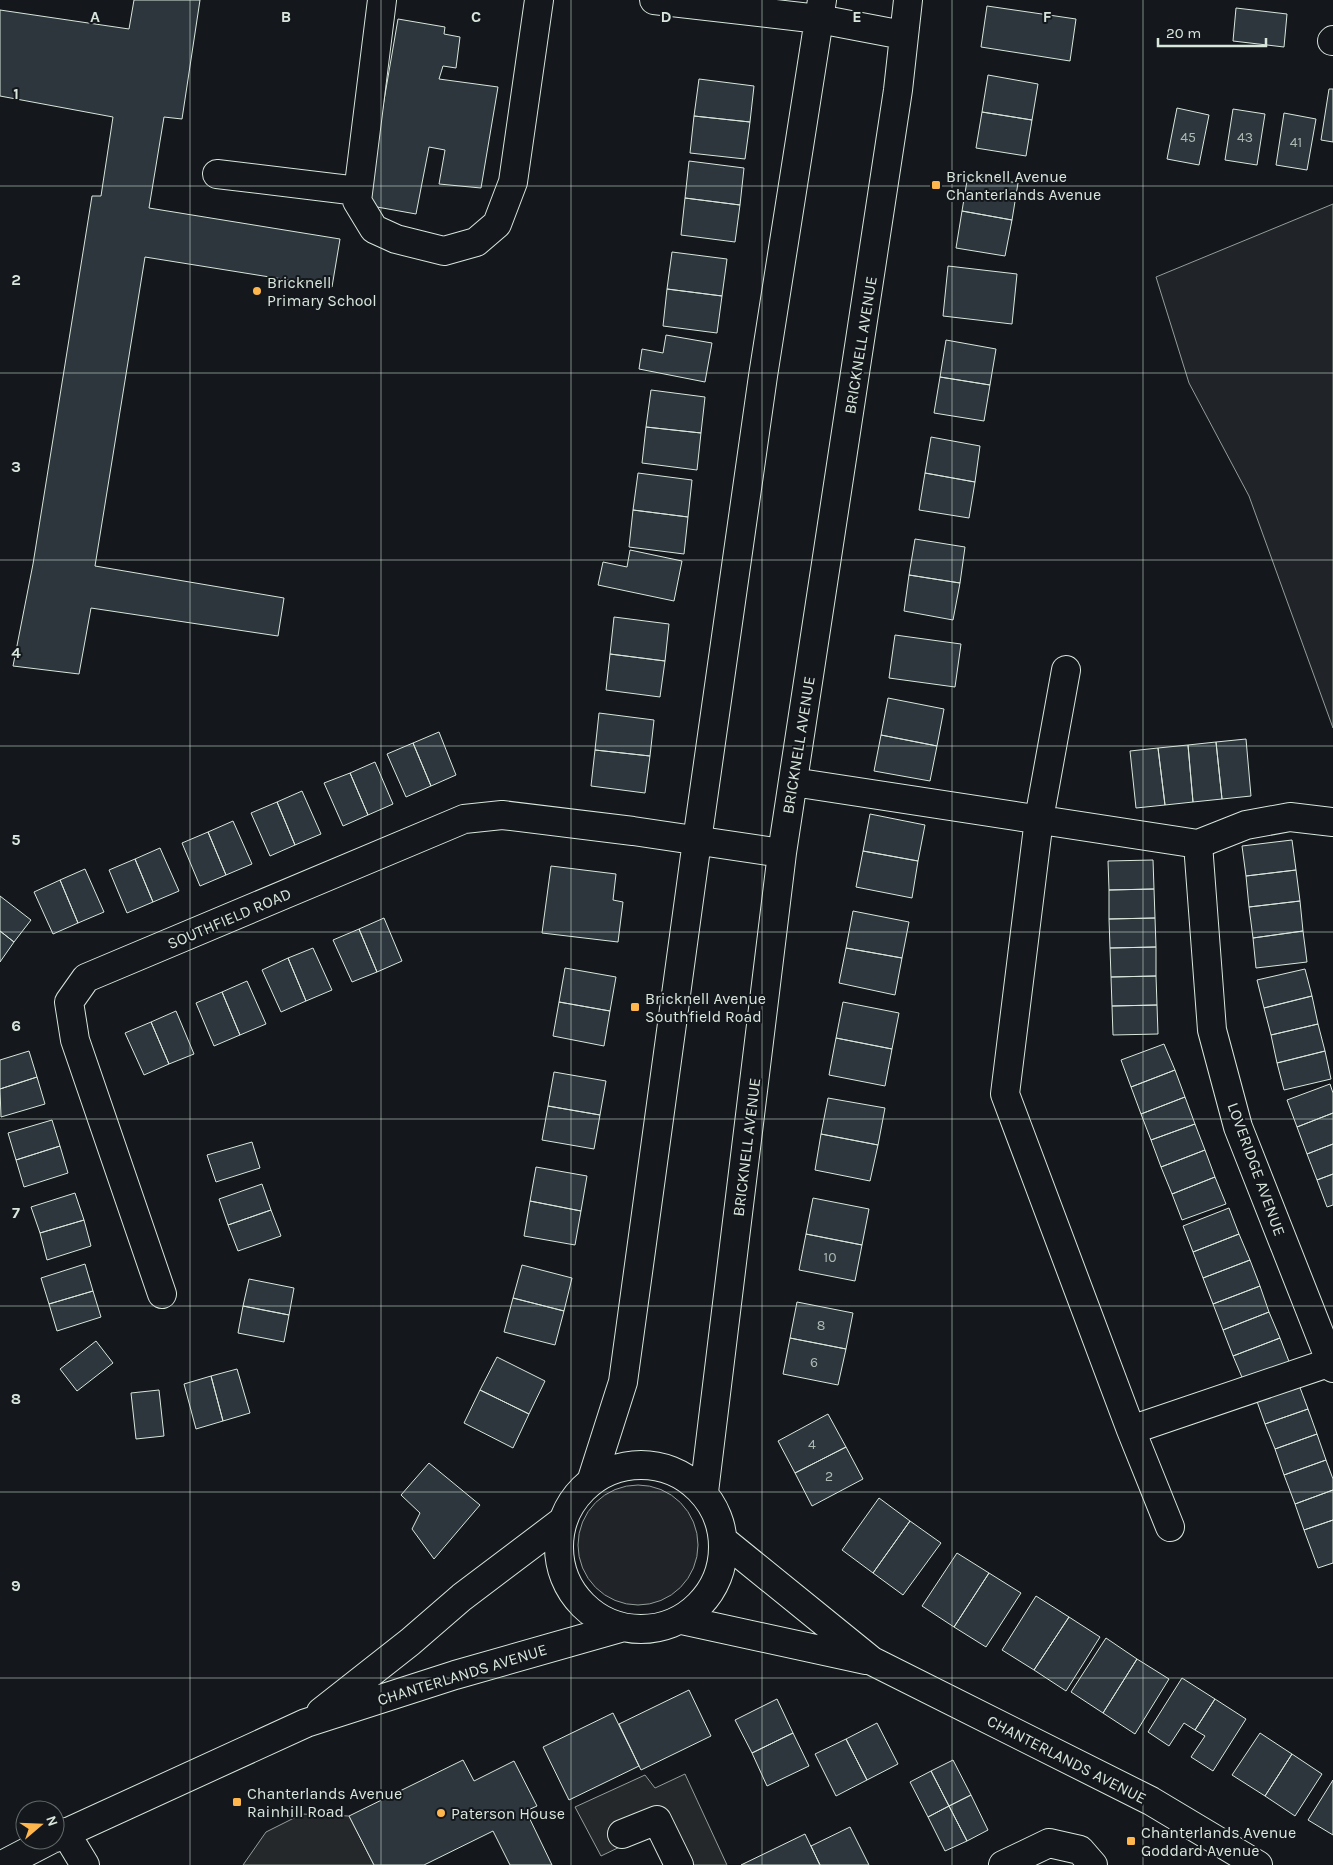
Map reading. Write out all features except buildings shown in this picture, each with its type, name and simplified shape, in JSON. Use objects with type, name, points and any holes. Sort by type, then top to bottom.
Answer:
[{"type":"street","points":[[382,0],[357,202],[374,228],[396,239],[444,252],[476,242],[497,224],[513,182],[540,0]]},
{"type":"street","points":[[654,0],[820,10],[903,35]]},
{"type":"street","name":"BRICKNELL AVENUE","points":[[704,1492],[782,853],[898,90],[908,0]]},
{"type":"street","points":[[592,1479],[626,1464],[669,1468],[704,1492],[720,1521],[724,1541],[714,1588],[682,1620],[652,1630],[620,1628],[586,1611],[559,1563],[560,1522],[592,1479],[623,1382],[763,376],[820,10]]},
{"type":"street","points":[[217,174],[358,191]]},
{"type":"street","points":[[1066,670],[1039,819],[1005,1094],[1131,1430],[1170,1527]]},
{"type":"street","points":[[793,782],[1198,844],[1246,825],[1290,817],[1333,822]]},
{"type":"street","name":"SOUTHFIELD ROAD","points":[[162,1294],[75,1040],[69,1002],[86,978],[464,819],[502,815],[782,853]]},
{"type":"street","name":"LOVERIDGE AVENUE","points":[[1198,844],[1212,1030],[1238,1127],[1332,1365]]},
{"type":"street","points":[[1131,1430],[1332,1365]]},
{"type":"street","name":"CHANTERLANDS AVENUE","points":[[306,1723],[410,1642],[462,1597],[560,1522]]},
{"type":"street","name":"CHANTERLANDS AVENUE","points":[[724,1541],[872,1661],[1151,1801],[1258,1865]]},
{"type":"street","name":"CHANTERLANDS AVENUE","points":[[682,1620],[872,1661]]},
{"type":"street","name":"CHANTERLANDS AVENUE","points":[[65,1833],[306,1723],[455,1674],[620,1628]]},
{"type":"street","points":[[622,1834],[657,1820],[679,1865]]},
{"type":"street","points":[[1003,1865],[1049,1843],[1080,1850],[1093,1865]]},
{"type":"street","points":[[65,1845],[85,1865]]},
{"type":"street","name":"CHANTERLANDS AVENUE","points":[[2,1865],[31,1850]]},
{"type":"shaded area","points":[[1333,204],[1333,728],[1249,496],[1189,383],[1156,277]]},
{"type":"shaded area","points":[[638,1485],[661,1489],[681,1502],[694,1522],[698,1545],[694,1568],[681,1588],[661,1601],[638,1605],[615,1601],[595,1588],[582,1568],[578,1545],[582,1522],[595,1502],[615,1489]]},
{"type":"shaded area","points":[[685,1774],[727,1865],[667,1865],[651,1832],[601,1856],[575,1807],[645,1775],[655,1788]]},
{"type":"shaded area","points":[[302,1814],[349,1816],[374,1865],[243,1865],[266,1832]]},
{"type":"place","name":"Bricknell Avenue Chanterlands Avenue","points":[[936,185]]},
{"type":"place","name":"Bricknell Primary School","points":[[257,291]]},
{"type":"place","name":"Bricknell Avenue Southfield Road","points":[[635,1007]]},
{"type":"place","name":"Chanterlands Avenue Rainhill Road","points":[[237,1802]]},
{"type":"place","name":"Paterson House","points":[[441,1813]]},
{"type":"place","name":"Chanterlands Avenue Goddard Avenue","points":[[1131,1841]]}]
